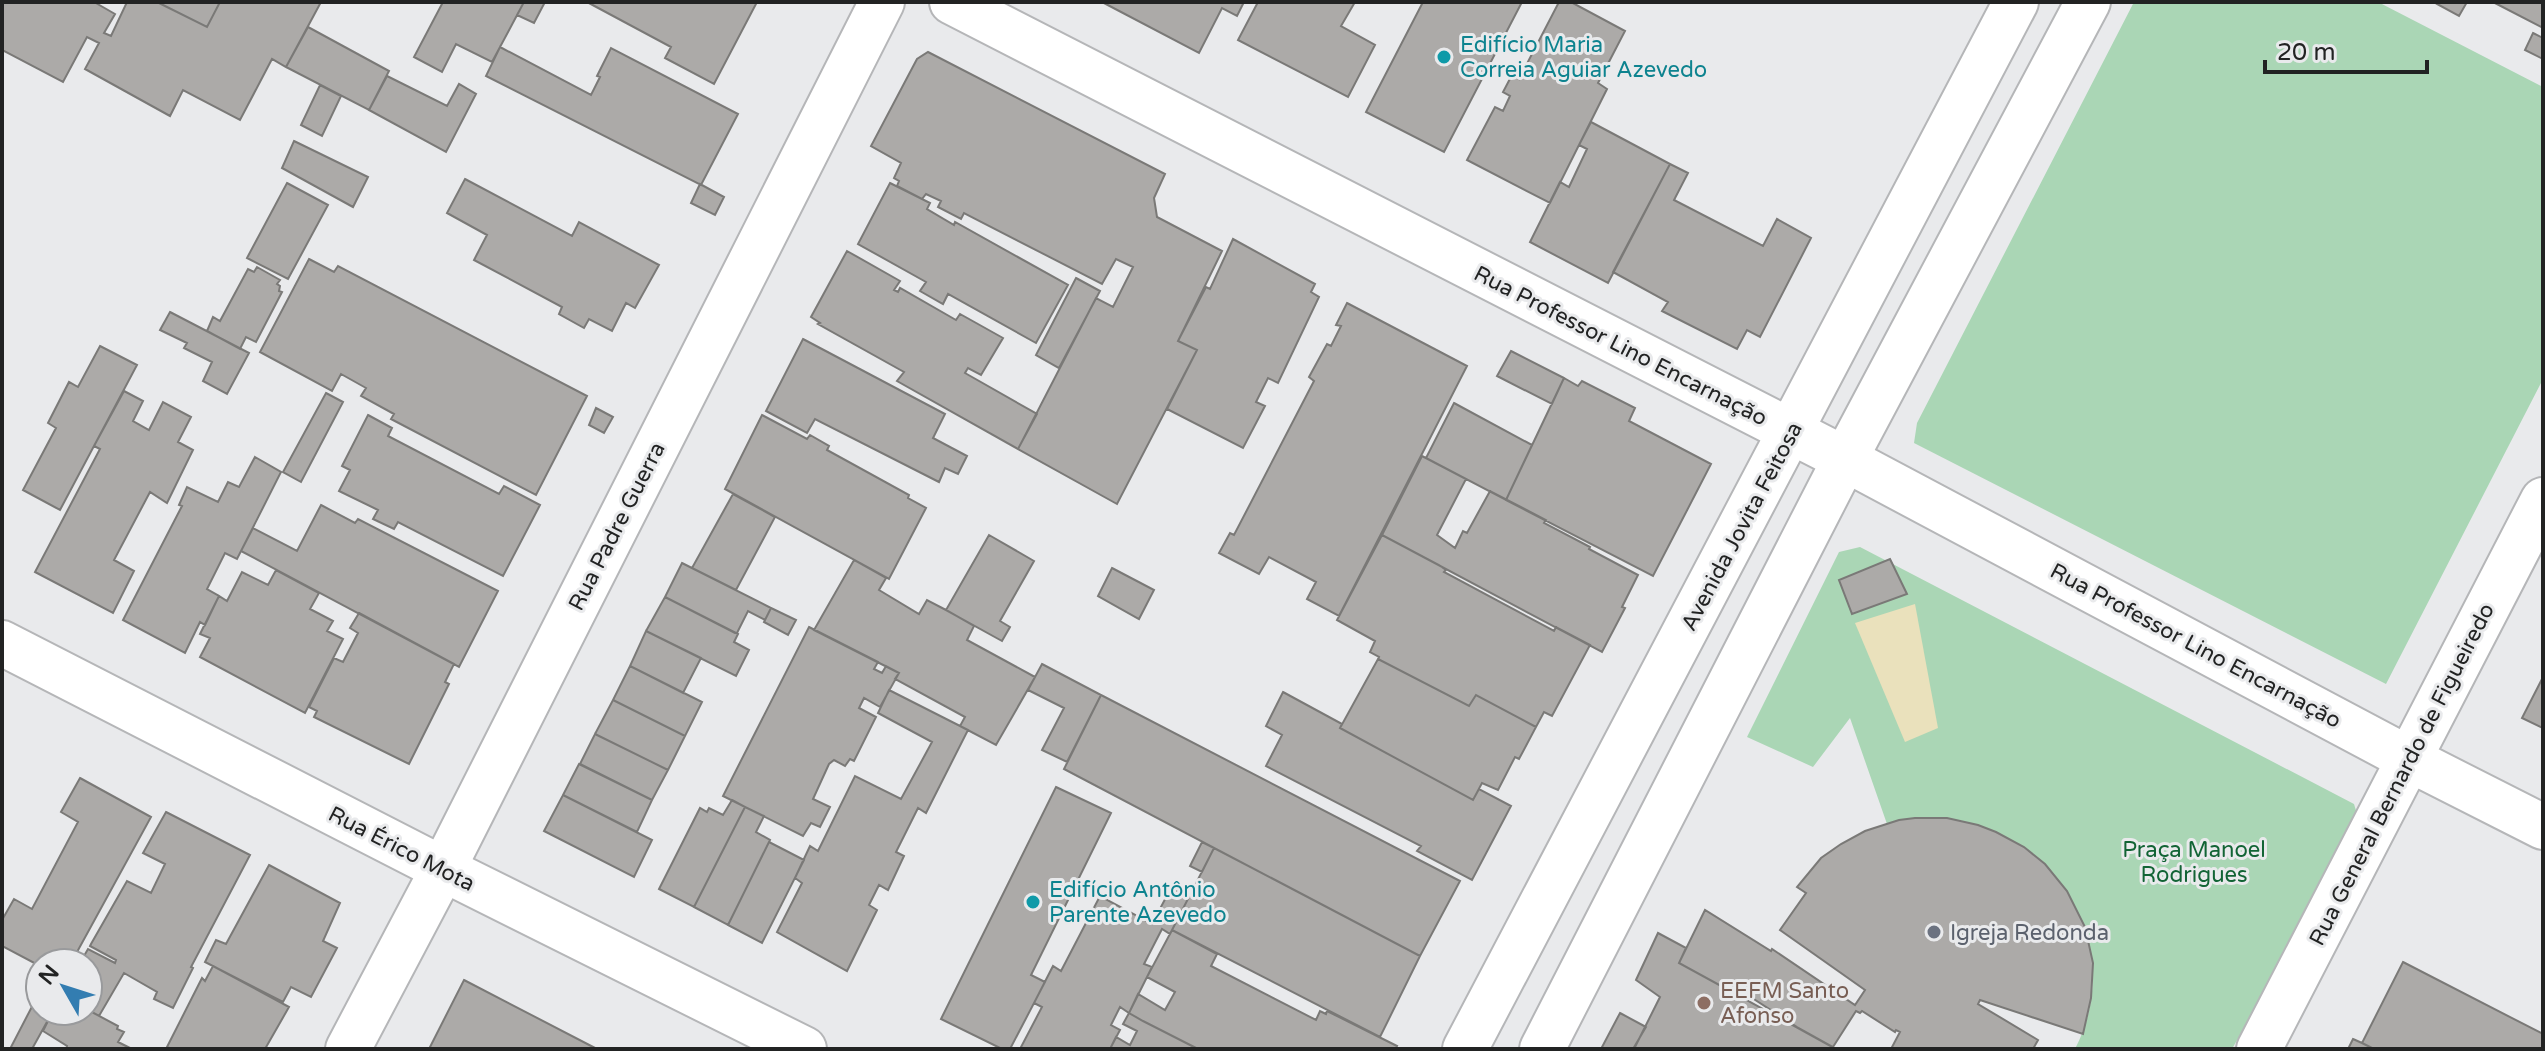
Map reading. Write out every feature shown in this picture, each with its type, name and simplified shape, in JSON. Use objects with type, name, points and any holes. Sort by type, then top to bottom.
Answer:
[{"type":"street","name":"Rua Padre Guerra","points":[[348,1049],[443,869],[882,2]]},
{"type":"street","name":"Rua Professor Lino Encarnação","points":[[952,2],[1845,459],[2543,827]]},
{"type":"street","name":"Avenida Jovita Feitosa","points":[[1465,1049],[2016,2]]},
{"type":"street","points":[[1542,1049],[1845,459],[2088,2]]},
{"type":"street","name":"Rua General Bernardo de Figueiredo","points":[[2259,1049],[2543,500]]},
{"type":"street","name":"Rua Érico Mota","points":[[2,643],[443,869],[804,1049]]},
{"type":"green space","points":[[2134,2],[2378,2],[2543,87],[2543,379],[2386,684],[1914,443],[1917,423]]},
{"type":"green space","name":"Praça Manoel Rodrigues","points":[[1860,547],[2354,804],[2360,824],[2232,1049],[2075,1049],[2089,1012],[2093,974],[2087,938],[2074,904],[2053,875],[2026,850],[1993,831],[1938,818],[1912,818],[1887,824],[1850,718],[1813,767],[1747,737],[1839,552]]},
{"type":"sand","points":[[1915,604],[1938,728],[1905,742],[1855,623]]},
{"type":"building","points":[[2,2],[94,2],[115,14],[104,33],[111,36],[127,2],[157,2],[207,27],[220,2],[321,2],[286,67],[272,59],[240,120],[183,90],[170,116],[85,69],[99,43],[87,37],[63,82],[2,50]]},
{"type":"building","points":[[157,2],[220,2],[207,27]]},
{"type":"building","points":[[443,2],[524,2],[492,62],[456,44],[442,72],[414,57]]},
{"type":"building","points":[[524,2],[545,2],[534,23],[517,15]]},
{"type":"building","points":[[587,2],[757,2],[714,84],[665,58],[671,47]]},
{"type":"building","points":[[1102,2],[1244,2],[1237,16],[1222,8],[1199,53]]},
{"type":"building","points":[[1258,2],[1355,2],[1341,26],[1375,45],[1348,97],[1238,40]]},
{"type":"building","name":"Edifício Maria Correia Aguiar Azevedo","points":[[1423,2],[1522,2],[1444,152],[1366,112]]},
{"type":"building","points":[[1559,2],[1571,2],[1625,31],[1598,83],[1607,89],[1550,203],[1467,160],[1495,107],[1503,111],[1510,96],[1503,92],[1512,75],[1519,79]]},
{"type":"building","points":[[2467,2],[2459,16],[2437,4]]},
{"type":"building","points":[[2493,2],[2543,2],[2543,28]]},
{"type":"building","points":[[308,27],[389,71],[369,110],[286,67]]},
{"type":"building","points":[[2533,33],[2543,38],[2543,59],[2525,50]]},
{"type":"building","points":[[500,47],[591,95],[611,48],[738,114],[701,185],[486,76]]},
{"type":"building","points":[[928,52],[1165,174],[1154,198],[1157,217],[1222,251],[1178,341],[1197,350],[1117,504],[1018,449],[1096,298],[1113,307],[1133,267],[1116,259],[1102,284],[964,213],[961,219],[938,207],[941,201],[926,194],[922,199],[897,186],[899,181],[894,178],[901,163],[871,146],[917,59]]},
{"type":"building","points":[[387,76],[447,106],[459,84],[476,94],[446,152],[369,110]]},
{"type":"building","points":[[320,85],[341,96],[322,136],[301,125]]},
{"type":"building","points":[[1591,122],[1670,164],[1608,283],[1530,242],[1560,182],[1569,187],[1587,149],[1579,145]]},
{"type":"building","points":[[294,141],[368,177],[353,207],[282,168]]},
{"type":"building","points":[[1670,164],[1688,173],[1674,200],[1763,246],[1777,219],[1811,238],[1760,337],[1747,330],[1737,349],[1662,311],[1668,302],[1613,272]]},
{"type":"building","points":[[465,179],[572,236],[579,222],[659,265],[635,308],[626,303],[612,331],[589,319],[584,328],[559,314],[562,307],[474,260],[487,235],[447,213]]},
{"type":"building","points":[[287,183],[328,205],[288,279],[247,258]]},
{"type":"building","points":[[890,183],[930,203],[927,209],[954,225],[955,222],[1068,285],[1036,343],[948,294],[943,304],[920,291],[926,282],[858,244]]},
{"type":"building","points":[[700,184],[724,197],[715,215],[691,203]]},
{"type":"building","points":[[1233,239],[1315,284],[1311,292],[1319,297],[1278,383],[1268,378],[1256,402],[1265,406],[1243,448],[1167,409],[1197,350],[1178,341],[1206,287],[1210,289]]},
{"type":"building","points":[[847,251],[900,281],[894,290],[898,292],[900,288],[956,320],[960,314],[1003,338],[981,375],[968,368],[965,373],[1037,414],[1018,449],[897,381],[904,372],[818,324],[811,317]]},
{"type":"building","points":[[309,259],[334,272],[338,266],[587,396],[536,495],[391,419],[394,414],[361,396],[366,388],[341,374],[332,391],[260,352]]},
{"type":"building","points":[[257,267],[280,280],[277,284],[282,292],[256,342],[246,337],[240,349],[207,331],[213,317],[220,321],[248,269],[254,272]]},
{"type":"building","points":[[1076,278],[1100,291],[1059,368],[1036,355]]},
{"type":"building","points":[[1347,303],[1467,366],[1339,616],[1307,599],[1316,582],[1269,557],[1259,574],[1219,553],[1230,533],[1234,535],[1314,381],[1309,377],[1327,344],[1331,346],[1341,326],[1336,325]]},
{"type":"building","points":[[170,312],[249,353],[227,394],[203,381],[212,362],[184,348],[187,343],[160,330]]},
{"type":"building","points":[[803,339],[945,414],[933,438],[967,456],[958,474],[945,468],[939,482],[815,419],[807,433],[766,411]]},
{"type":"building","points":[[100,346],[137,365],[60,510],[23,490],[56,428],[48,423],[69,382],[78,387]]},
{"type":"building","points":[[1511,351],[1564,378],[1552,404],[1497,376]]},
{"type":"building","points":[[1564,378],[1578,386],[1582,381],[1635,408],[1629,421],[1711,464],[1653,576],[1506,500]]},
{"type":"building","points":[[124,391],[143,401],[133,421],[149,430],[163,402],[191,417],[178,442],[193,450],[167,503],[150,492],[114,560],[134,571],[113,613],[35,572],[100,449],[94,446]]},
{"type":"building","points":[[326,393],[343,402],[301,482],[283,472]]},
{"type":"building","points":[[1454,403],[1532,445],[1506,500],[1426,458]]},
{"type":"building","points":[[596,408],[613,417],[604,433],[589,425]]},
{"type":"building","points":[[368,415],[392,428],[388,436],[499,494],[504,486],[540,505],[503,576],[398,522],[394,529],[373,519],[378,510],[339,491],[350,470],[342,466]]},
{"type":"building","points":[[762,415],[807,439],[810,435],[829,446],[827,450],[909,495],[908,498],[926,508],[889,579],[725,489]]},
{"type":"building","points":[[1422,456],[1466,479],[1437,535],[1455,548],[1490,491],[1546,520],[1544,523],[1638,575],[1602,652],[1382,535]]},
{"type":"building","points":[[255,457],[281,472],[237,559],[225,553],[207,589],[219,596],[205,625],[200,622],[185,653],[123,620],[182,506],[179,505],[187,487],[218,502],[228,482],[239,487]]},
{"type":"building","points":[[733,494],[775,517],[736,590],[692,568]]},
{"type":"building","points":[[321,505],[355,523],[358,519],[498,591],[459,667],[241,551],[253,528],[297,551]]},
{"type":"building","points":[[989,535],[1034,561],[1000,621],[1010,627],[1002,641],[946,610]]},
{"type":"building","points":[[1382,535],[1554,631],[1556,627],[1590,645],[1552,716],[1544,712],[1536,727],[1476,695],[1469,706],[1378,659],[1370,652],[1375,641],[1337,620]]},
{"type":"building","points":[[1890,559],[1907,594],[1852,614],[1839,580]]},
{"type":"building","points":[[854,560],[886,578],[879,590],[919,614],[927,600],[946,610],[974,626],[967,640],[1035,677],[996,745],[960,726],[965,717],[895,679],[899,673],[814,630]]},
{"type":"building","points":[[682,563],[771,608],[765,620],[748,611],[735,633],[665,597]]},
{"type":"building","points":[[1112,568],[1154,590],[1139,619],[1098,596]]},
{"type":"building","points":[[276,570],[319,593],[310,609],[333,621],[327,631],[343,639],[305,713],[200,657],[210,638],[200,634],[219,596],[227,601],[242,572],[268,585]]},
{"type":"building","points":[[665,597],[738,634],[734,642],[749,650],[736,676],[646,631]]},
{"type":"building","points":[[771,608],[796,620],[788,635],[764,622]]},
{"type":"building","points":[[359,613],[454,664],[445,682],[449,684],[409,764],[314,717],[317,711],[309,707],[334,658],[343,662],[358,633],[350,628]]},
{"type":"building","points":[[809,627],[878,662],[874,669],[882,673],[886,666],[899,673],[880,707],[864,698],[859,708],[876,717],[854,761],[850,759],[845,766],[834,760],[829,764],[813,799],[830,807],[820,827],[811,823],[803,836],[723,796]]},
{"type":"building","points":[[646,631],[701,658],[683,693],[630,666]]},
{"type":"building","points":[[1378,659],[1469,706],[1476,695],[1536,727],[1519,759],[1515,757],[1498,790],[1482,783],[1473,800],[1340,728]]},
{"type":"building","points":[[1042,664],[1101,695],[1067,762],[1042,750],[1064,708],[1028,690]]},
{"type":"building","points":[[630,666],[702,702],[685,736],[613,700]]},
{"type":"building","points":[[2543,677],[2543,728],[2522,718]]},
{"type":"building","points":[[889,690],[968,730],[926,813],[918,808],[896,852],[904,856],[888,890],[879,885],[869,905],[877,910],[847,971],[777,932],[802,883],[795,878],[810,846],[818,851],[855,776],[901,799],[932,742],[878,713]]},
{"type":"building","points":[[1283,692],[1342,724],[1340,728],[1473,800],[1479,789],[1511,806],[1472,880],[1417,851],[1421,846],[1266,766],[1282,735],[1266,726]]},
{"type":"building","points":[[1101,695],[1460,881],[1420,956],[1064,769]]},
{"type":"building","points":[[613,700],[685,736],[668,770],[595,734]]},
{"type":"building","points":[[595,734],[668,770],[652,800],[580,764]]},
{"type":"building","points":[[579,764],[652,800],[637,832],[563,795]]},
{"type":"building","points":[[80,778],[151,817],[80,947],[24,947],[24,958],[2,946],[2,920],[14,899],[32,909],[78,822],[61,812]]},
{"type":"building","name":"Edifício Antônio Parente Azevedo","points":[[1056,787],[1111,813],[1031,975],[1045,982],[1010,1049],[1002,1049],[941,1019]]},
{"type":"building","points":[[563,795],[652,840],[634,877],[544,831]]},
{"type":"building","points":[[732,800],[745,807],[694,907],[659,889],[700,808],[707,812],[709,808],[723,815]]},
{"type":"building","points":[[745,807],[764,816],[756,832],[770,840],[728,925],[694,907]]},
{"type":"building","points":[[166,812],[250,855],[173,1008],[154,999],[157,992],[124,973],[104,1007],[104,957],[115,963],[116,960],[104,954],[104,947],[90,946],[127,881],[151,893],[165,864],[143,853]]},
{"type":"building","name":"Igreja Redonda","points":[[1915,818],[1947,818],[1996,832],[2024,847],[2045,864],[2067,891],[2085,927],[2093,963],[2091,998],[2083,1034],[1980,1000],[1978,1004],[2038,1040],[2033,1049],[1891,1049],[1900,1032],[1895,1032],[1862,1011],[1856,1011],[1833,1047],[1746,994],[1743,998],[1679,963],[1705,910],[1772,949],[1855,1005],[1865,990],[1780,930],[1806,893],[1797,887],[1821,858],[1865,831]]},
{"type":"building","points":[[769,842],[804,860],[762,943],[728,925]]},
{"type":"building","points":[[1202,842],[1214,848],[1202,872],[1190,866]]},
{"type":"building","points":[[1214,848],[1420,956],[1380,1037],[1172,930]]},
{"type":"building","points":[[269,865],[340,903],[323,941],[337,948],[311,997],[291,987],[283,1002],[205,962],[216,940],[226,944]]},
{"type":"building","points":[[1172,886],[1190,895],[1170,934],[1162,929],[1144,964],[1152,967],[1129,1013],[1120,1007],[1111,1025],[1120,1030],[1110,1049],[1020,1049],[1042,1007],[1034,1003],[1053,966],[1061,971],[1100,896],[1152,924]]},
{"type":"building","points":[[1172,930],[1217,954],[1211,966],[1316,1020],[1320,1011],[1326,1014],[1327,1011],[1397,1046],[1395,1049],[1198,1049],[1143,1021],[1129,1013],[1138,994],[1165,1010],[1175,992],[1147,977]]},
{"type":"building","name":"EEFM Santo Afonso","points":[[1658,933],[1686,948],[1679,963],[1836,1049],[1634,1049],[1660,997],[1636,980]]},
{"type":"building","points":[[2403,962],[2543,1034],[2543,1049],[2374,1049],[2362,1043]]},
{"type":"building","points":[[213,966],[289,1007],[265,1049],[167,1047],[202,978],[205,981]]},
{"type":"building","points":[[464,980],[597,1049],[429,1049]]},
{"type":"building","points":[[1129,1013],[1198,1049],[1110,1049],[1116,1037],[1130,1045],[1137,1031],[1123,1024]]},
{"type":"building","points":[[1620,1013],[1646,1027],[1633,1049],[1601,1049]]},
{"type":"building","points":[[104,1019],[124,1032],[118,1042],[132,1049],[66,1049],[67,1046],[43,1031],[45,1027],[104,1027]]},
{"type":"building","points":[[24,1022],[24,1027],[44,1027],[32,1049],[10,1049]]},
{"type":"building","points":[[2353,1039],[2362,1043],[2374,1049],[2348,1049]]},
{"type":"place","name":"Edifício Maria Correia Aguiar Azevedo","points":[[1444,57]]},
{"type":"place","name":"Edifício Antônio Parente Azevedo","points":[[1033,902]]},
{"type":"place","name":"Igreja Redonda","points":[[1934,932]]},
{"type":"place","name":"EEFM Santo Afonso","points":[[1704,1003]]}]
